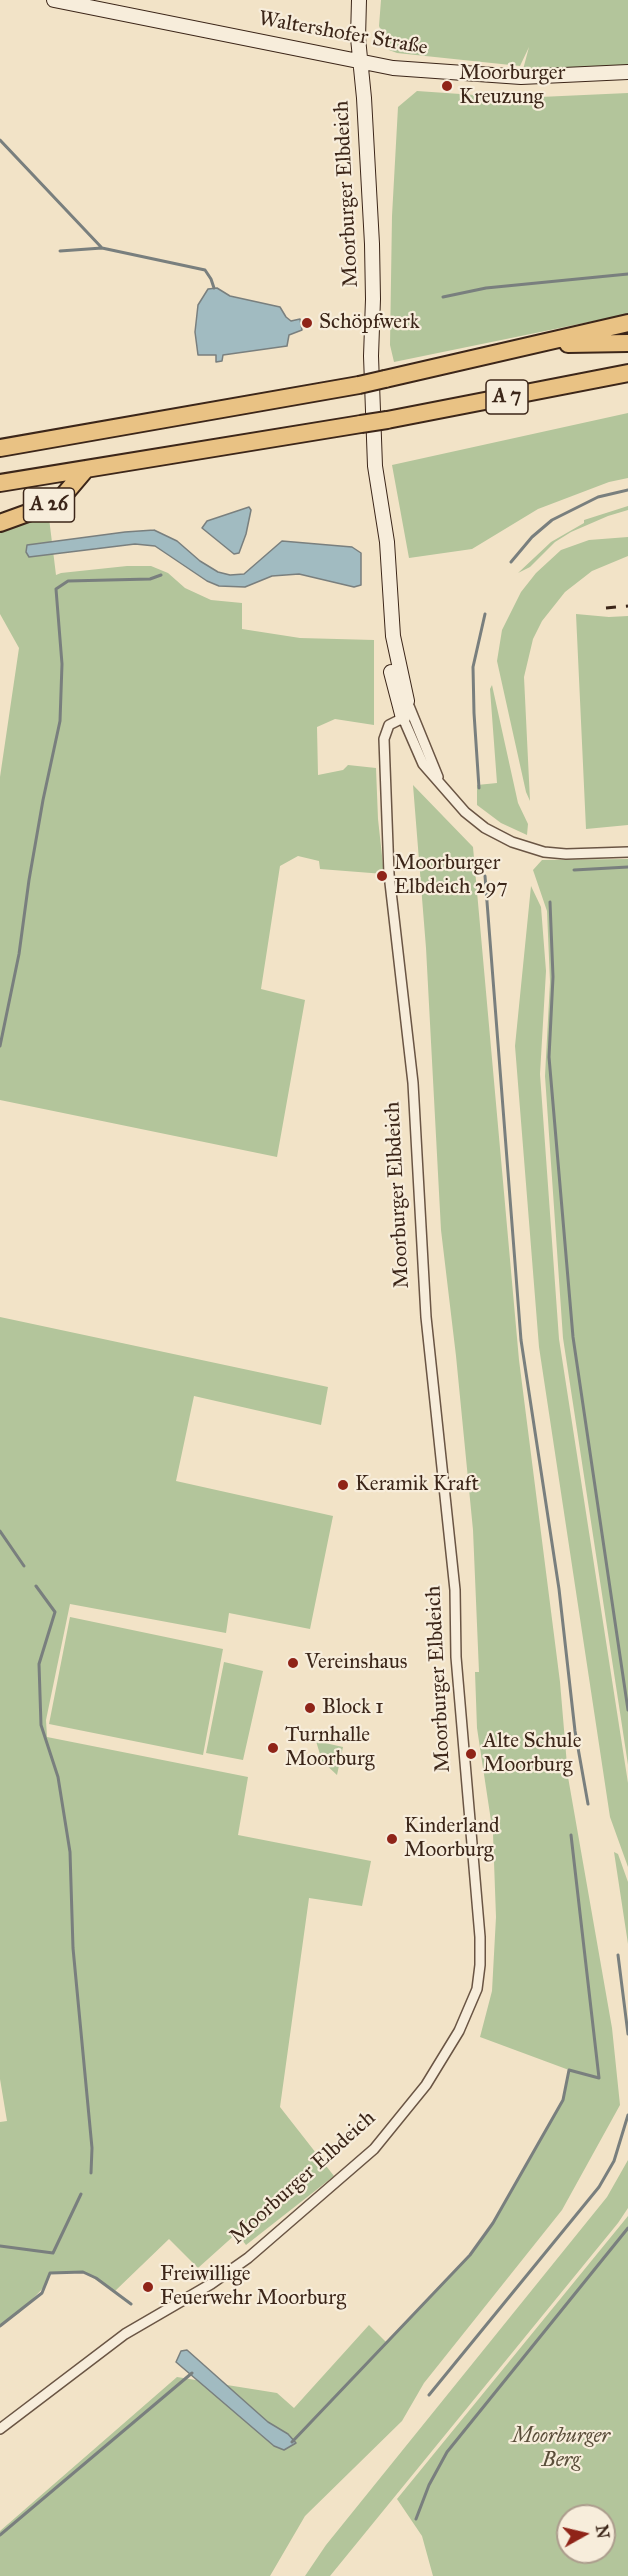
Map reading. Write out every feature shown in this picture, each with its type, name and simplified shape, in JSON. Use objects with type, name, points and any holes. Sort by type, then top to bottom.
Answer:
[{"type":"highway","name":"A 7","points":[[0,448],[359,385],[628,323]]},
{"type":"highway","name":"A 7","points":[[534,345],[628,343]]},
{"type":"highway","name":"A 7","points":[[0,483],[387,420],[628,373]]},
{"type":"highway","name":"A 26","points":[[0,524],[58,502],[86,469]]},
{"type":"street","name":"Waltershofer Straße","points":[[54,0],[360,62],[453,74],[521,77],[628,72]]},
{"type":"street","name":"Moorburger Elbdeich","points":[[360,0],[358,38],[372,244],[371,356],[375,466],[387,542],[390,602],[397,657],[407,701],[403,718]]},
{"type":"street","name":"Moorburger Elbdeich","points":[[390,602],[387,645],[392,679],[403,718]]},
{"type":"street","points":[[407,701],[440,781]]},
{"type":"street","name":"Moorburger Elbdeich","points":[[0,2429],[125,2334],[211,2284],[248,2258],[374,2149],[426,2085],[459,2031],[477,1989],[480,1937],[457,1668],[455,1590],[426,1317],[413,1083],[389,874],[384,739],[389,725],[403,718]]},
{"type":"street","points":[[403,718],[419,756],[473,819],[512,842],[531,849],[559,854],[628,852]]},
{"type":"green space","points":[[381,0],[628,0],[628,72],[521,77],[529,47],[520,66],[397,53],[389,50],[379,26]]},
{"type":"green space","points":[[417,91],[518,98],[628,93],[628,314],[394,362],[390,345],[392,216],[398,107]]},
{"type":"green space","points":[[628,413],[628,478],[609,482],[538,509],[472,549],[409,558],[392,465]]},
{"type":"green space","points":[[628,506],[628,510],[571,532],[555,542],[530,567],[518,573],[551,542],[584,523],[584,520]]},
{"type":"green space","points":[[49,518],[56,575],[127,566],[151,566],[168,573],[185,588],[211,600],[242,603],[242,629],[300,638],[374,640],[374,725],[335,719],[317,727],[318,775],[343,770],[348,765],[376,768],[378,819],[384,874],[320,869],[319,861],[298,856],[280,866],[261,989],[305,1000],[277,1157],[0,1100],[0,777],[19,648],[0,614],[0,525]]},
{"type":"green space","points":[[628,537],[628,556],[592,571],[565,592],[542,621],[533,639],[524,677],[530,801],[526,792],[497,661],[502,630],[521,592],[536,573],[561,550],[589,540]]},
{"type":"green space","points":[[576,614],[628,616],[628,825],[586,829]]},
{"type":"green space","points":[[492,685],[518,803],[528,824],[527,835],[501,823],[477,805],[477,785],[497,783],[490,689]]},
{"type":"green space","points":[[413,785],[473,847],[519,1360],[560,1682],[568,1777],[612,2028],[620,2105],[562,2210],[424,2383],[402,2421],[305,2516],[270,2576],[0,2576],[0,2531],[177,2377],[277,2393],[294,2408],[369,2325],[386,2342],[470,2255],[493,2223],[563,2100],[569,2070],[480,2037],[492,1991],[496,1917],[493,1834],[477,1728],[475,1672],[479,1672],[473,1530],[441,1230],[426,948]]},
{"type":"green space","points":[[628,859],[628,1765],[563,1338],[545,1076],[550,982],[547,911],[533,870],[542,860]]},
{"type":"green space","points":[[531,886],[541,907],[546,971],[540,1074],[559,1339],[628,1783],[628,1867],[610,1817],[539,1347],[515,1046]]},
{"type":"green space","points":[[0,1317],[328,1387],[321,1425],[194,1396],[176,1481],[333,1516],[310,1629],[229,1613],[226,1633],[70,1604],[46,1720],[47,1737],[248,1777],[238,1835],[371,1861],[362,1906],[309,1898],[280,2107],[334,2176],[246,2245],[237,2233],[198,2268],[169,2239],[115,2291],[83,2272],[50,2273],[47,2284],[19,2313],[0,2326],[0,2122],[7,2121],[0,2079]]},
{"type":"green space","points":[[70,1617],[223,1649],[203,1755],[49,1724]]},
{"type":"green space","points":[[224,1662],[263,1671],[243,1760],[206,1753]]},
{"type":"green space","points":[[316,1741],[343,1747],[337,1775],[322,1761]]},
{"type":"green space","points":[[614,1852],[618,1854],[628,1882],[628,1944]]},
{"type":"green space","points":[[628,2160],[628,2208],[618,2223],[330,2576],[305,2576],[326,2545],[607,2197]]},
{"type":"green space","name":"Moorburger Berg","points":[[628,2216],[628,2576],[433,2576],[422,2536],[397,2499]]},
{"type":"water","points":[[217,288],[230,296],[280,307],[291,321],[300,319],[302,330],[289,335],[287,346],[223,355],[222,361],[216,362],[216,355],[198,355],[195,332],[198,305],[208,289]]},
{"type":"water","points":[[249,507],[251,510],[246,534],[239,553],[234,554],[202,528],[207,521]]},
{"type":"water","points":[[154,530],[177,541],[200,561],[218,572],[230,575],[244,574],[282,541],[352,547],[361,553],[361,585],[354,587],[299,574],[272,576],[245,587],[219,586],[207,581],[155,546],[135,544],[29,557],[26,552],[27,545]]},
{"type":"water","points":[[187,2350],[268,2422],[288,2434],[296,2443],[284,2450],[274,2446],[176,2362],[181,2351]]},
{"type":"waterway","points":[[0,140],[102,248],[205,270],[214,288]]},
{"type":"waterway","points":[[60,251],[102,248]]},
{"type":"waterway","points":[[443,297],[486,288],[628,274]]},
{"type":"waterway","points":[[511,562],[532,537],[552,520],[598,497],[628,490]]},
{"type":"waterway","points":[[0,1046],[19,954],[43,800],[60,721],[62,664],[56,589],[68,581],[150,579],[161,575]]},
{"type":"waterway","points":[[479,788],[473,667],[485,614]]},
{"type":"waterway","points":[[574,870],[628,867]]},
{"type":"waterway","points":[[485,876],[521,1340],[559,1589],[575,1731],[588,1804]]},
{"type":"waterway","points":[[550,902],[553,977],[549,1057],[573,1337],[628,1710]]},
{"type":"waterway","points":[[0,1531],[24,1566]]},
{"type":"waterway","points":[[36,1586],[55,1612],[39,1664],[41,1725],[58,1777],[70,1852],[73,1948],[92,2148],[91,2173]]},
{"type":"waterway","points":[[292,2442],[470,2255],[493,2223],[563,2100],[569,2070],[599,2078],[571,1835]]},
{"type":"waterway","points":[[618,1955],[628,2034]]},
{"type":"waterway","points":[[429,2395],[599,2187],[614,2161],[628,2115]]},
{"type":"waterway","points":[[0,2246],[53,2253],[81,2194]]},
{"type":"waterway","points":[[416,2519],[429,2485],[447,2452],[628,2228]]},
{"type":"waterway","points":[[0,2326],[42,2293],[50,2273],[83,2272],[96,2278],[131,2304]]},
{"type":"waterway","points":[[0,2535],[192,2373]]},
{"type":"railway","points":[[606,608],[628,606]]},
{"type":"place","name":"Moorburger Kreuzung","points":[[447,86]]},
{"type":"place","name":"Schöpfwerk","points":[[307,323]]},
{"type":"place","name":"Moorburger Elbdeich 297","points":[[382,876]]},
{"type":"place","name":"Keramik Kraft","points":[[343,1485]]},
{"type":"place","name":"Vereinshaus","points":[[293,1663]]},
{"type":"place","name":"Block 1","points":[[310,1708]]},
{"type":"place","name":"Turnhalle Moorburg","points":[[273,1748]]},
{"type":"place","name":"Alte Schule Moorburg","points":[[471,1754]]},
{"type":"place","name":"Kinderland Moorburg","points":[[392,1839]]},
{"type":"place","name":"Freiwillige Feuerwehr Moorburg","points":[[148,2287]]}]
